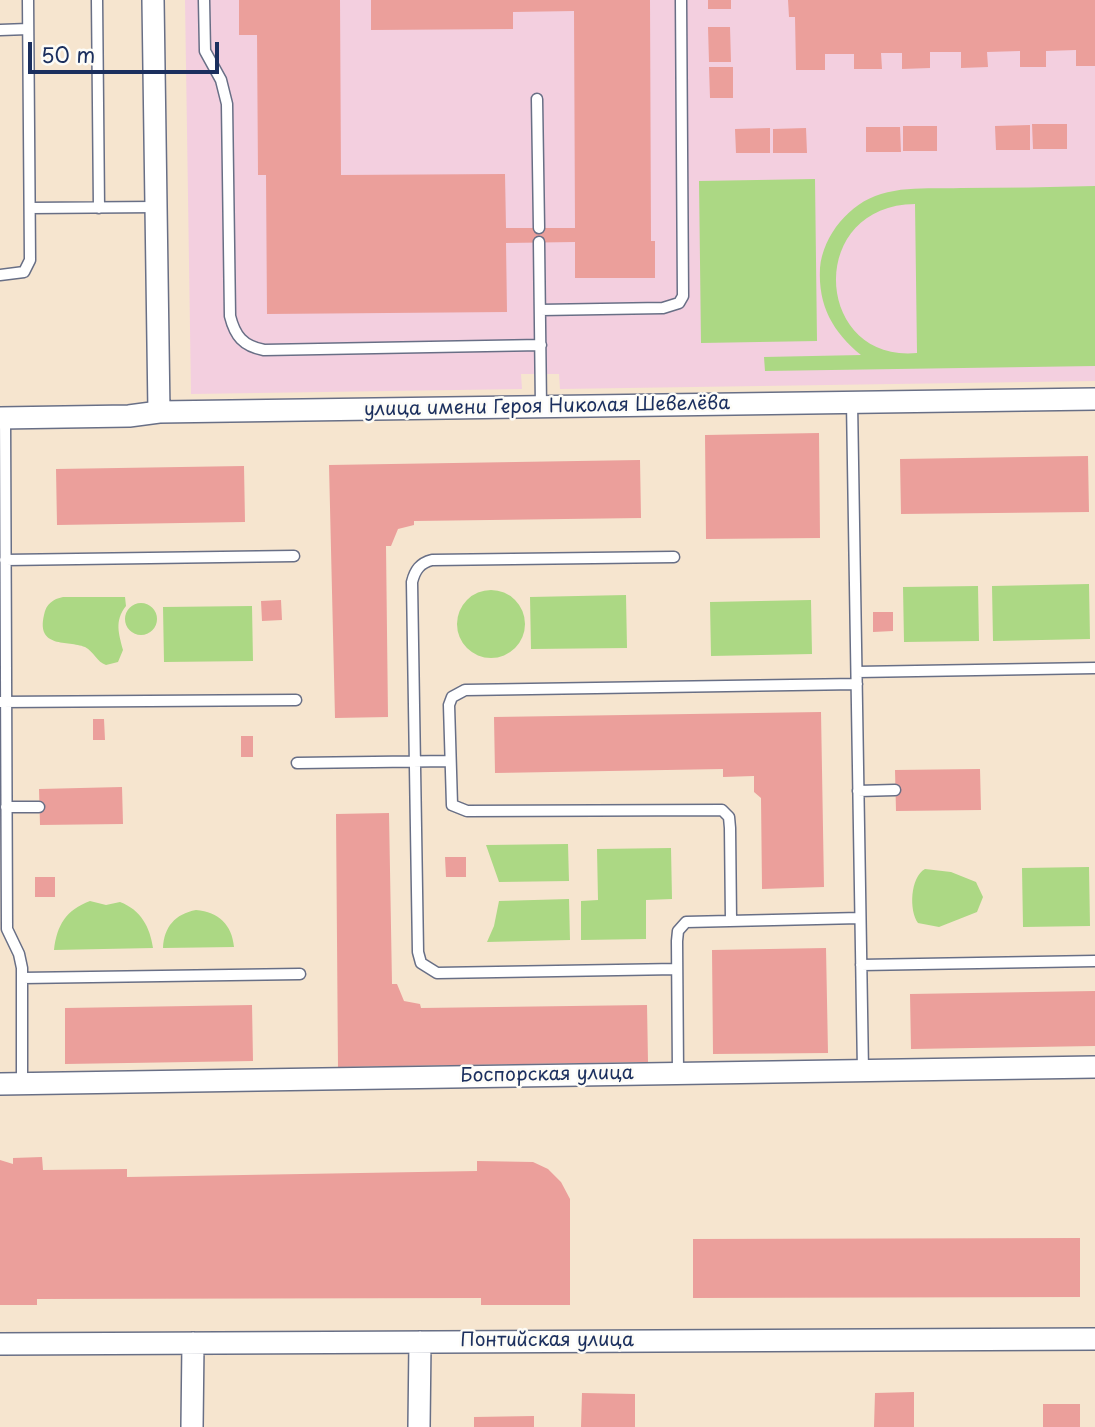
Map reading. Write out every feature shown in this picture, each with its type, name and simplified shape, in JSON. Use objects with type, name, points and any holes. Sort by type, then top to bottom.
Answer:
[{"type":"street","points":[[153,0],[159,412]]},
{"type":"street","name":"улица имени Героя Николая Шевелёва","points":[[2,418],[129,416],[159,412],[1095,399]]},
{"type":"street","name":"Боспорская улица","points":[[0,1084],[1095,1067]]},
{"type":"street","name":"Понтийская улица","points":[[0,1344],[1095,1339]]},
{"type":"street","points":[[419,1427],[420,1342]]},
{"type":"street","points":[[192,1427],[193,1343]]},
{"type":"lane","points":[[0,275],[17,275],[28,267],[28,0]]},
{"type":"lane","points":[[97,0],[99,208]]},
{"type":"lane","points":[[204,0],[205,51],[221,80],[227,104],[230,316],[233,329],[242,341],[264,349],[541,345]]},
{"type":"lane","points":[[540,310],[663,308],[679,303],[683,296],[681,0]]},
{"type":"lane","points":[[0,30],[28,29]]},
{"type":"lane","points":[[537,99],[539,228]]},
{"type":"lane","points":[[30,208],[156,207]]},
{"type":"lane","points":[[539,242],[541,407]]},
{"type":"lane","points":[[852,402],[863,1071]]},
{"type":"lane","points":[[2,418],[6,807],[3,929],[19,954],[22,978],[22,1083]]},
{"type":"lane","points":[[5,560],[294,556]]},
{"type":"lane","points":[[674,557],[424,562],[415,572],[412,582],[418,952],[421,963],[428,970],[437,973],[677,969]]},
{"type":"lane","points":[[731,920],[730,828],[729,817],[722,810],[459,810],[452,805],[449,705],[458,691],[1095,668]]},
{"type":"lane","points":[[3,702],[296,700]]},
{"type":"lane","points":[[297,763],[450,761]]},
{"type":"lane","points":[[858,791],[895,790]]},
{"type":"lane","points":[[6,807],[39,807]]},
{"type":"lane","points":[[678,1073],[678,931],[686,922],[860,918]]},
{"type":"lane","points":[[861,965],[1095,961]]},
{"type":"lane","points":[[22,978],[300,974]]},
{"type":"shaded area","points":[[185,0],[1095,0],[1095,381],[560,389],[559,374],[521,374],[522,389],[191,394]]},
{"type":"green space","points":[[815,179],[817,341],[701,343],[699,181]]},
{"type":"green space","points":[[1095,186],[1095,366],[765,371],[764,357],[861,355],[842,337],[829,317],[822,294],[820,268],[832,232],[849,213],[870,198],[891,191],[911,189]],"holes":[[[915,204],[917,353],[883,350],[858,334],[842,311],[836,283],[840,254],[854,229],[879,211]]]},
{"type":"green space","points":[[1089,584],[1090,639],[993,641],[992,586]]},
{"type":"green space","points":[[978,586],[979,641],[904,642],[903,587]]},
{"type":"green space","points":[[491,590],[504,593],[515,600],[522,611],[525,624],[522,637],[515,648],[504,655],[491,658],[478,655],[467,648],[460,637],[457,624],[460,611],[467,600],[478,593]]},
{"type":"green space","points":[[626,595],[627,648],[531,649],[530,597]]},
{"type":"green space","points":[[63,597],[125,597],[126,606],[120,617],[119,628],[123,650],[118,662],[106,665],[85,647],[49,638],[43,626],[46,608]]},
{"type":"green space","points":[[811,600],[812,654],[711,656],[710,602]]},
{"type":"green space","points":[[141,603],[152,608],[157,619],[152,630],[141,635],[130,630],[125,619],[130,608]]},
{"type":"green space","points":[[252,606],[253,661],[164,662],[163,607]]},
{"type":"green space","points":[[568,844],[569,881],[499,882],[486,845]]},
{"type":"green space","points":[[671,848],[672,899],[646,900],[646,939],[581,940],[581,901],[598,900],[597,849]]},
{"type":"green space","points":[[1089,867],[1090,926],[1023,927],[1022,868]]},
{"type":"green space","points":[[925,869],[951,872],[976,882],[983,897],[977,912],[939,927],[918,923],[913,911],[912,894],[916,879]]},
{"type":"green space","points":[[569,899],[570,940],[487,942],[494,926],[499,901]]},
{"type":"green space","points":[[90,901],[106,905],[120,902],[134,910],[147,926],[153,948],[54,950],[64,920],[75,909]]},
{"type":"green space","points":[[196,910],[223,921],[233,939],[234,947],[163,948],[172,923],[182,915]]},
{"type":"building","points":[[239,0],[340,0],[341,175],[505,174],[506,228],[575,228],[574,11],[513,12],[513,29],[371,30],[371,0],[650,0],[651,241],[655,241],[655,278],[575,278],[575,242],[506,243],[507,312],[267,314],[266,175],[258,175],[257,35],[239,35]]},
{"type":"building","points":[[708,0],[731,0],[731,9],[708,9]]},
{"type":"building","points":[[788,0],[1095,0],[1095,66],[1076,66],[1076,50],[1046,51],[1046,67],[1020,67],[1020,51],[987,52],[988,67],[961,68],[961,52],[930,52],[930,68],[902,69],[902,53],[881,53],[882,69],[854,69],[854,54],[825,54],[825,70],[796,70],[795,17],[789,17]]},
{"type":"building","points":[[708,27],[730,27],[731,62],[709,62]]},
{"type":"building","points":[[709,67],[733,67],[733,98],[710,98]]},
{"type":"building","points":[[1032,124],[1067,124],[1067,149],[1033,149]]},
{"type":"building","points":[[1030,125],[1030,150],[996,150],[995,126]]},
{"type":"building","points":[[903,126],[937,126],[937,151],[903,151]]},
{"type":"building","points":[[866,127],[900,127],[901,152],[866,152]]},
{"type":"building","points":[[770,128],[770,153],[736,153],[735,129]]},
{"type":"building","points":[[806,128],[807,153],[773,153],[773,129]]},
{"type":"building","points":[[819,433],[820,538],[706,539],[705,435]]},
{"type":"building","points":[[1088,456],[1089,512],[901,514],[900,459]]},
{"type":"building","points":[[640,460],[641,518],[414,521],[414,525],[398,529],[391,546],[386,546],[388,717],[335,718],[329,465]]},
{"type":"building","points":[[244,466],[245,522],[57,525],[56,469]]},
{"type":"building","points":[[281,600],[282,620],[262,621],[261,601]]},
{"type":"building","points":[[873,612],[893,612],[893,631],[873,632]]},
{"type":"building","points":[[821,712],[824,887],[762,889],[761,798],[754,792],[754,776],[723,777],[723,769],[495,773],[494,717]]},
{"type":"building","points":[[93,719],[104,719],[105,740],[93,740]]},
{"type":"building","points":[[241,736],[253,736],[253,757],[241,757]]},
{"type":"building","points":[[980,769],[981,810],[896,811],[895,770]]},
{"type":"building","points":[[122,787],[123,824],[40,825],[39,789]]},
{"type":"building","points":[[389,813],[392,984],[397,984],[404,1001],[420,1004],[421,1008],[647,1005],[648,1062],[338,1067],[336,814]]},
{"type":"building","points":[[445,857],[466,857],[466,877],[446,877]]},
{"type":"building","points":[[35,877],[55,877],[55,897],[35,897]]},
{"type":"building","points":[[826,948],[828,1053],[713,1054],[712,950]]},
{"type":"building","points":[[1095,991],[1095,1046],[911,1049],[910,994]]},
{"type":"building","points":[[252,1005],[253,1061],[65,1064],[65,1008]]},
{"type":"building","points":[[42,1157],[43,1170],[127,1169],[127,1177],[477,1171],[477,1161],[533,1162],[548,1169],[561,1182],[570,1199],[570,1305],[481,1305],[481,1298],[37,1299],[37,1305],[0,1305],[0,1160],[13,1164],[13,1158]]},
{"type":"building","points":[[1080,1238],[1080,1297],[693,1298],[693,1239]]},
{"type":"building","points":[[914,1392],[914,1427],[874,1427],[875,1393]]},
{"type":"building","points":[[582,1393],[635,1394],[635,1427],[581,1427]]},
{"type":"building","points":[[1043,1404],[1080,1404],[1080,1427],[1043,1427]]},
{"type":"building","points":[[534,1416],[534,1427],[474,1427],[474,1417]]}]
